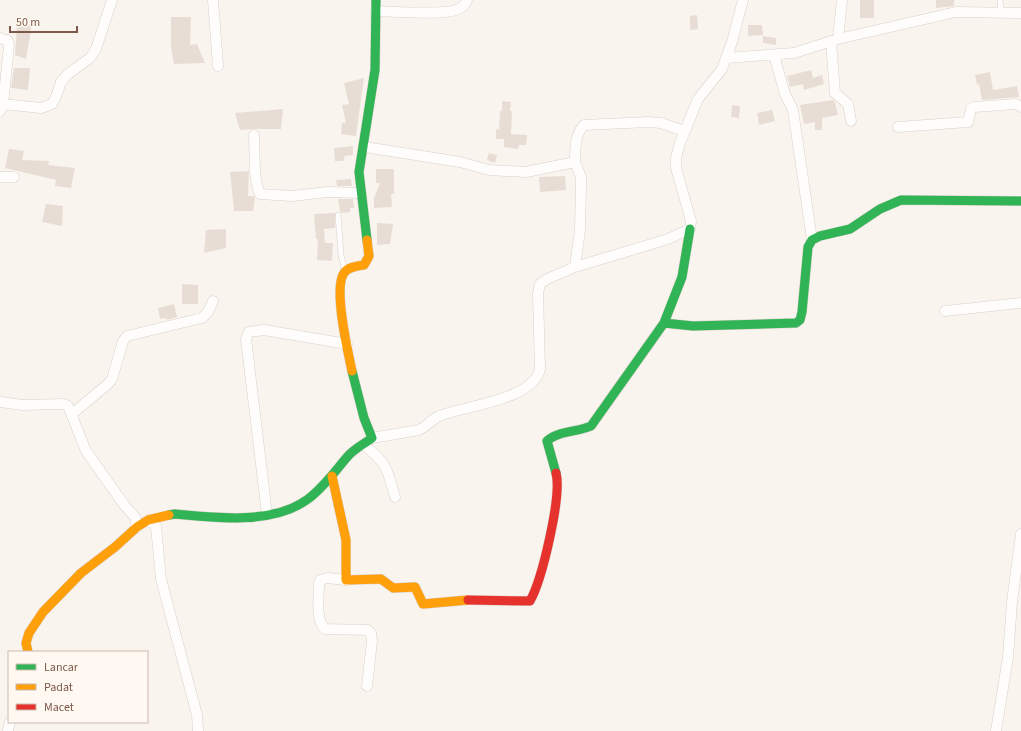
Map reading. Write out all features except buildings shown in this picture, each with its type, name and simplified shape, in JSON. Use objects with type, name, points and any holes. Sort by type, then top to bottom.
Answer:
[{"type":"street","points":[[0,38],[8,41],[9,46],[2,108],[41,108],[52,104],[61,82],[68,74],[90,58],[96,49],[112,0]]},
{"type":"street","points":[[213,0],[218,66]]},
{"type":"street","points":[[372,438],[364,419],[347,344],[341,312],[341,282],[342,275],[345,272],[364,265],[369,256],[361,193],[360,172],[365,147],[375,70],[376,0]]},
{"type":"street","points":[[376,11],[430,13],[451,11],[462,7],[468,0]]},
{"type":"street","points":[[368,686],[372,641],[371,634],[368,630],[324,629],[321,621],[320,580],[327,578],[346,580],[381,579],[392,588],[414,587],[418,590],[423,604],[458,600],[524,602],[532,599],[553,527],[558,484],[547,446],[547,441],[551,437],[582,430],[591,426],[664,323],[682,277],[690,229],[689,213],[676,168],[676,158],[684,131],[698,99],[722,69],[743,0]]},
{"type":"street","points":[[842,0],[834,40],[835,93],[846,101],[851,121]]},
{"type":"street","points":[[726,58],[794,53],[834,40],[956,12],[1021,13]]},
{"type":"street","points":[[774,55],[785,94],[793,110],[812,240]]},
{"type":"street","points":[[898,127],[968,122],[972,108],[1016,104],[1021,107]]},
{"type":"street","points":[[575,268],[580,230],[582,183],[575,162],[575,151],[579,130],[584,125],[648,122],[661,123],[684,131]]},
{"type":"street","points":[[254,135],[260,194],[292,196],[327,192],[361,193]]},
{"type":"street","points":[[365,147],[460,162],[489,170],[526,172],[575,162]]},
{"type":"street","points":[[0,177],[14,177]]},
{"type":"street","points":[[664,323],[693,326],[796,323],[800,320],[802,312],[808,247],[812,240],[820,236],[850,229],[880,208],[901,200],[1021,201]]},
{"type":"street","points":[[28,651],[26,643],[29,633],[43,612],[81,573],[115,547],[137,527],[148,520],[175,514],[223,519],[287,510],[302,503],[332,476],[349,455],[372,438],[419,430],[426,427],[438,417],[494,401],[528,387],[537,377],[540,369],[540,284],[547,278],[668,239],[690,229]]},
{"type":"street","points":[[72,414],[112,379],[123,341],[127,336],[202,318],[208,312],[213,301]]},
{"type":"street","points":[[945,311],[1021,303]]},
{"type":"street","points":[[267,514],[246,339],[249,332],[264,330],[347,344]]},
{"type":"street","points":[[0,402],[22,405],[64,404],[70,408],[78,433],[86,451],[125,506],[135,517],[137,527]]},
{"type":"street","points":[[364,445],[380,458],[386,466],[395,497]]},
{"type":"street","points":[[332,476],[342,514],[347,556],[346,580]]},
{"type":"street","points":[[148,520],[156,526],[161,579],[197,715],[198,731]]},
{"type":"street","points":[[996,731],[1008,657],[1012,602],[1021,534]]},
{"type":"lane","points":[[1000,0],[1001,12]]},
{"type":"lane","points":[[338,215],[341,255],[345,272]]},
{"type":"traffic: fast","points":[[367,240],[359,172],[375,70],[376,0]]},
{"type":"traffic: fast","points":[[664,323],[693,326],[796,323],[800,320],[802,312],[808,247],[812,240],[820,236],[850,229],[880,209],[901,200],[1021,201]]},
{"type":"traffic: fast","points":[[556,473],[547,441],[556,435],[591,426],[664,323],[682,277],[690,229]]},
{"type":"traffic: fast","points":[[169,515],[175,514],[244,518],[278,513],[294,507],[308,499],[324,484],[350,453],[372,438],[364,418],[352,371]]},
{"type":"traffic: slow","points":[[352,371],[342,320],[340,292],[341,281],[344,273],[348,269],[364,265],[369,256],[367,240]]},
{"type":"traffic: slow","points":[[332,476],[346,540],[346,580],[381,579],[393,588],[415,587],[423,604],[468,600]]},
{"type":"traffic: slow","points":[[28,651],[26,643],[29,633],[43,612],[81,573],[115,547],[137,527],[148,520],[169,515]]},
{"type":"traffic: jam","points":[[468,600],[530,601],[540,575],[550,538],[556,500],[556,473]]}]
